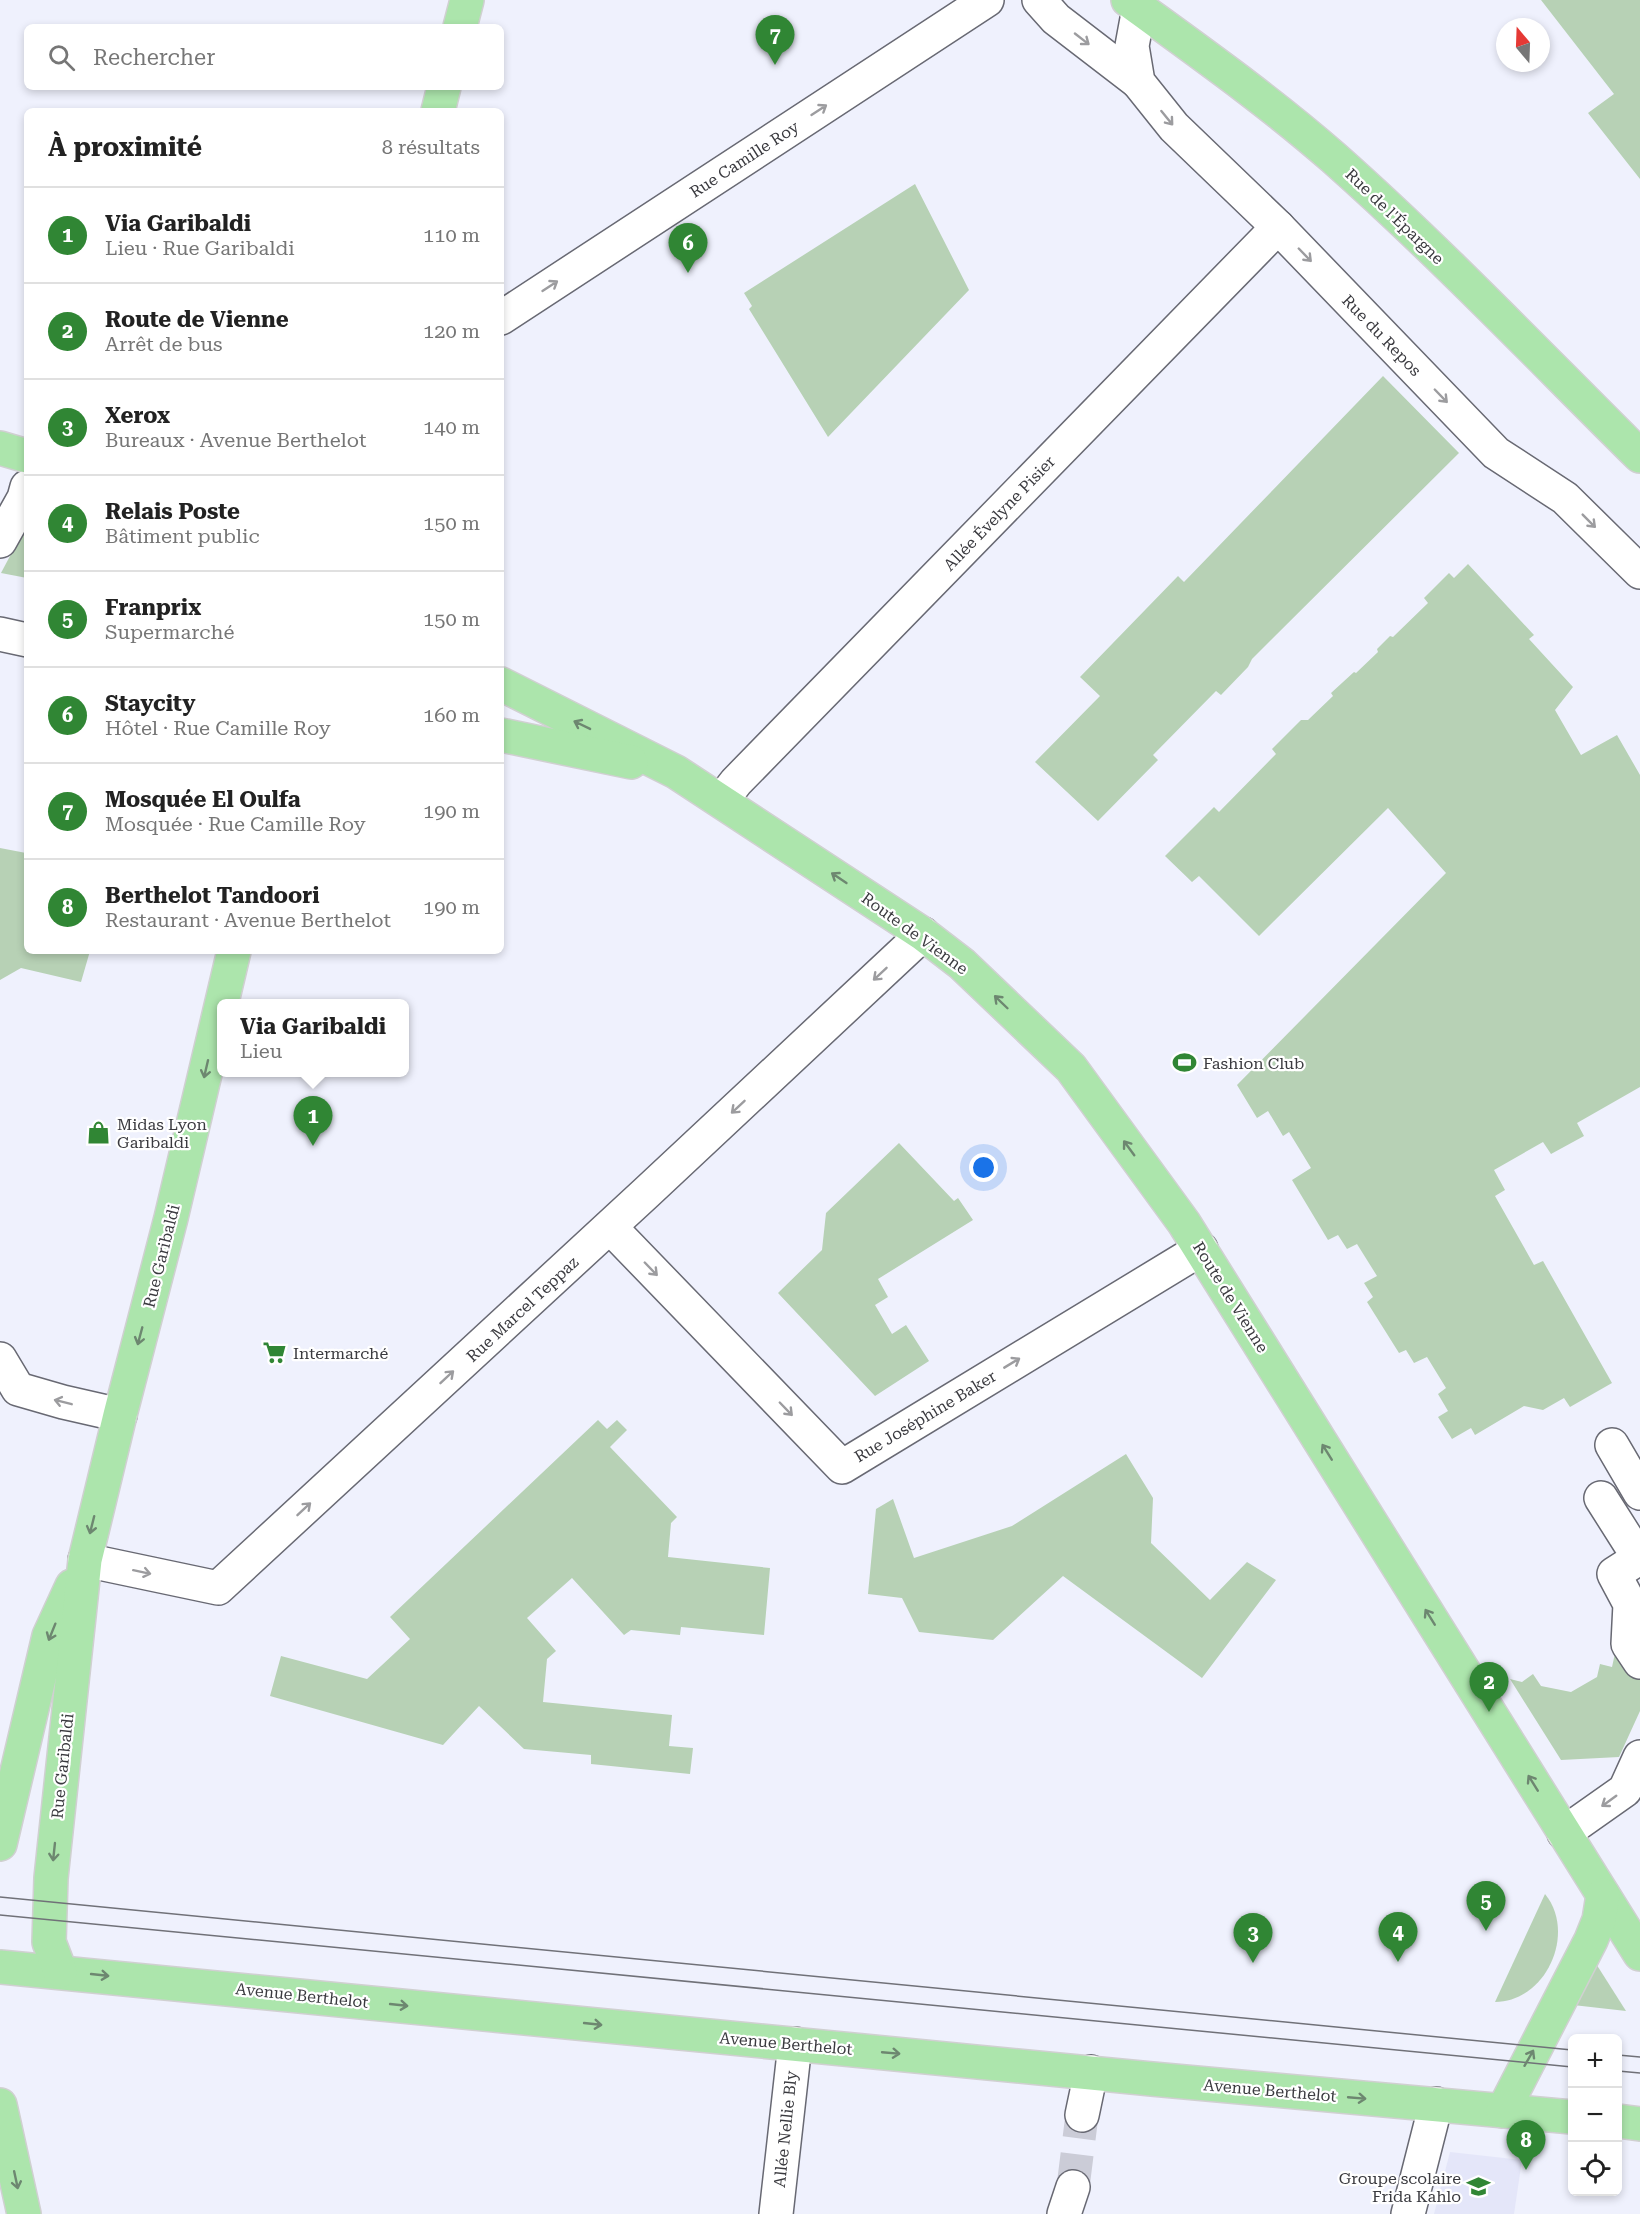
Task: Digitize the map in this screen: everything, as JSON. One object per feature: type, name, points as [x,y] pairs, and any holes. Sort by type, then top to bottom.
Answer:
[{"type":"main road","points":[[461,24],[466,0]]},
{"type":"main road","name":"Rue de l'Épargne","points":[[1134,4],[1244,86],[1334,158],[1640,456]]},
{"type":"main road","points":[[439,108],[443,90]]},
{"type":"main road","points":[[0,448],[24,455]]},
{"type":"main road","name":"Route de Vienne","points":[[504,686],[676,772],[722,800],[923,934],[962,964],[1071,1068],[1201,1249],[1640,1954]]},
{"type":"main road","name":"Route de Vienne","points":[[504,736],[676,772]]},
{"type":"main road","name":"Rue Garibaldi","points":[[223,999],[233,954]]},
{"type":"main road","name":"Rue Garibaldi","points":[[60,1971],[49,1942],[51,1878],[85,1560],[171,1218],[217,1023]]},
{"type":"main road","name":"Rue Garibaldi","points":[[0,1844],[49,1636],[85,1560]]},
{"type":"main road","points":[[1503,2111],[1591,1940],[1599,1920],[1603,1895]]},
{"type":"main road","name":"Avenue Berthelot","points":[[0,1967],[1568,2117]]},
{"type":"main road","points":[[0,2104],[24,2214]]},
{"type":"main road","points":[[1622,2122],[1640,2124]]},
{"type":"street","name":"Rue Camille Roy","points":[[504,316],[987,0]]},
{"type":"street","name":"Rue du Repos","points":[[1039,0],[1056,19],[1138,82],[1174,127],[1278,227],[1496,453],[1565,498],[1640,572]]},
{"type":"street","name":"Rue du Repos","points":[[1134,4],[1132,46],[1138,82]]},
{"type":"street","name":"Allée Évelyne Pisier","points":[[722,800],[736,782],[1278,227]]},
{"type":"street","points":[[0,541],[24,498]]},
{"type":"street","points":[[0,634],[24,639]]},
{"type":"street","name":"Rue Marcel Teppaz","points":[[85,1560],[218,1588],[610,1227],[923,934]]},
{"type":"street","name":"Rue Joséphine Baker","points":[[610,1227],[842,1467],[1201,1249]]},
{"type":"street","points":[[0,1359],[18,1389],[63,1402],[120,1414]]},
{"type":"street","points":[[1612,1445],[1640,1493]]},
{"type":"street","points":[[1601,1498],[1638,1558],[1614,1574],[1630,1604],[1628,1644],[1640,1662]]},
{"type":"street","points":[[1564,1833],[1625,1790],[1640,1757]]},
{"type":"street","name":"Allée Nellie Bly","points":[[776,2214],[795,2044]]},
{"type":"street","points":[[1082,2115],[1091,2072]]},
{"type":"street","points":[[1408,2214],[1436,2104]]},
{"type":"shaded area","name":"Groupe scolaire Frida Kahlo","points":[[1450,2152],[1522,2160],[1514,2214],[1434,2214]]},
{"type":"green space","points":[[1541,0],[1640,0],[1640,179],[1588,113],[1614,94]]},
{"type":"green space","points":[[915,184],[969,290],[828,437],[749,309],[752,306],[744,293]]},
{"type":"green space","points":[[1383,376],[1459,453],[1252,659],[1248,667],[1221,695],[1216,691],[1153,755],[1158,760],[1098,821],[1035,762],[1100,696],[1080,677],[1178,576],[1184,582]]},
{"type":"green space","points":[[24,530],[24,577],[1,573]]},
{"type":"green space","points":[[1468,564],[1534,635],[1529,639],[1573,687],[1555,710],[1581,755],[1617,735],[1640,775],[1640,1087],[1577,1123],[1584,1136],[1551,1154],[1543,1142],[1494,1170],[1505,1190],[1495,1196],[1534,1265],[1543,1261],[1612,1383],[1570,1407],[1564,1398],[1543,1410],[1524,1406],[1475,1435],[1471,1428],[1452,1439],[1438,1417],[1448,1411],[1438,1394],[1446,1388],[1427,1357],[1414,1363],[1406,1350],[1399,1353],[1367,1302],[1373,1297],[1364,1283],[1377,1276],[1357,1244],[1347,1249],[1338,1235],[1328,1240],[1292,1180],[1311,1168],[1289,1132],[1283,1136],[1268,1111],[1257,1118],[1237,1085],[1446,873],[1388,808],[1259,936],[1199,876],[1192,882],[1165,856],[1214,807],[1219,812],[1276,754],[1272,749],[1301,720],[1308,720],[1333,696],[1331,693],[1354,672],[1356,673],[1378,652],[1377,649],[1390,636],[1393,637],[1428,603],[1424,598],[1449,573],[1454,578]]},
{"type":"green space","points":[[0,848],[24,853],[24,954],[89,954],[81,982],[21,968],[0,980]]},
{"type":"green space","points":[[899,1143],[954,1201],[958,1198],[973,1220],[878,1279],[888,1297],[875,1305],[892,1334],[906,1325],[929,1361],[875,1396],[778,1293],[822,1250],[826,1213]]},
{"type":"green space","points":[[598,1420],[607,1429],[617,1420],[627,1430],[610,1447],[677,1517],[671,1523],[668,1557],[770,1568],[764,1635],[681,1627],[680,1635],[631,1630],[624,1635],[572,1578],[527,1618],[556,1651],[547,1659],[543,1702],[672,1715],[669,1746],[693,1748],[690,1774],[591,1764],[591,1755],[524,1749],[479,1706],[443,1745],[270,1696],[281,1656],[367,1679],[410,1639],[390,1617]]},
{"type":"green space","points":[[1126,1454],[1153,1498],[1151,1543],[1210,1600],[1247,1562],[1276,1580],[1202,1678],[1063,1576],[993,1640],[919,1632],[902,1598],[868,1594],[876,1509],[893,1499],[914,1558],[1012,1526]]},
{"type":"green space","points":[[1618,1640],[1640,1677],[1640,1711],[1619,1757],[1561,1760],[1510,1679],[1522,1682],[1533,1674],[1541,1686],[1571,1692],[1597,1677],[1600,1664],[1612,1667]]},
{"type":"green space","points":[[1545,1894],[1554,1910],[1558,1927],[1557,1945],[1551,1963],[1542,1978],[1529,1991],[1513,1999],[1495,2002]]},
{"type":"green space","points":[[1593,1959],[1626,2011],[1573,2005]]},
{"type":"tunnel","points":[[1073,2187],[1082,2115]]},
{"type":"tram line","points":[[0,1897],[1568,2050]]},
{"type":"tram line","points":[[0,1915],[1568,2067]]},
{"type":"tram line","points":[[1622,2055],[1640,2057]]},
{"type":"tram line","points":[[1622,2071],[1640,2073]]},
{"type":"place","name":"Mosquée El Oulfa","points":[[775,65]]},
{"type":"place","name":"Staycity","points":[[688,273]]},
{"type":"place","name":"Fashion Club","points":[[1185,1063]]},
{"type":"place","name":"Midas Lyon Garibaldi","points":[[99,1133]]},
{"type":"place","name":"Via Garibaldi","points":[[313,1146]]},
{"type":"place","name":"Intermarché","points":[[275,1353]]},
{"type":"place","name":"Route de Vienne","points":[[1489,1712]]},
{"type":"place","name":"Franprix","points":[[1486,1931]]},
{"type":"place","name":"Relais Poste","points":[[1398,1962]]},
{"type":"place","name":"Xerox","points":[[1253,1963]]},
{"type":"place","name":"Berthelot Tandoori","points":[[1526,2170]]},
{"type":"place","name":"Groupe scolaire Frida Kahlo","points":[[1479,2187]]}]
